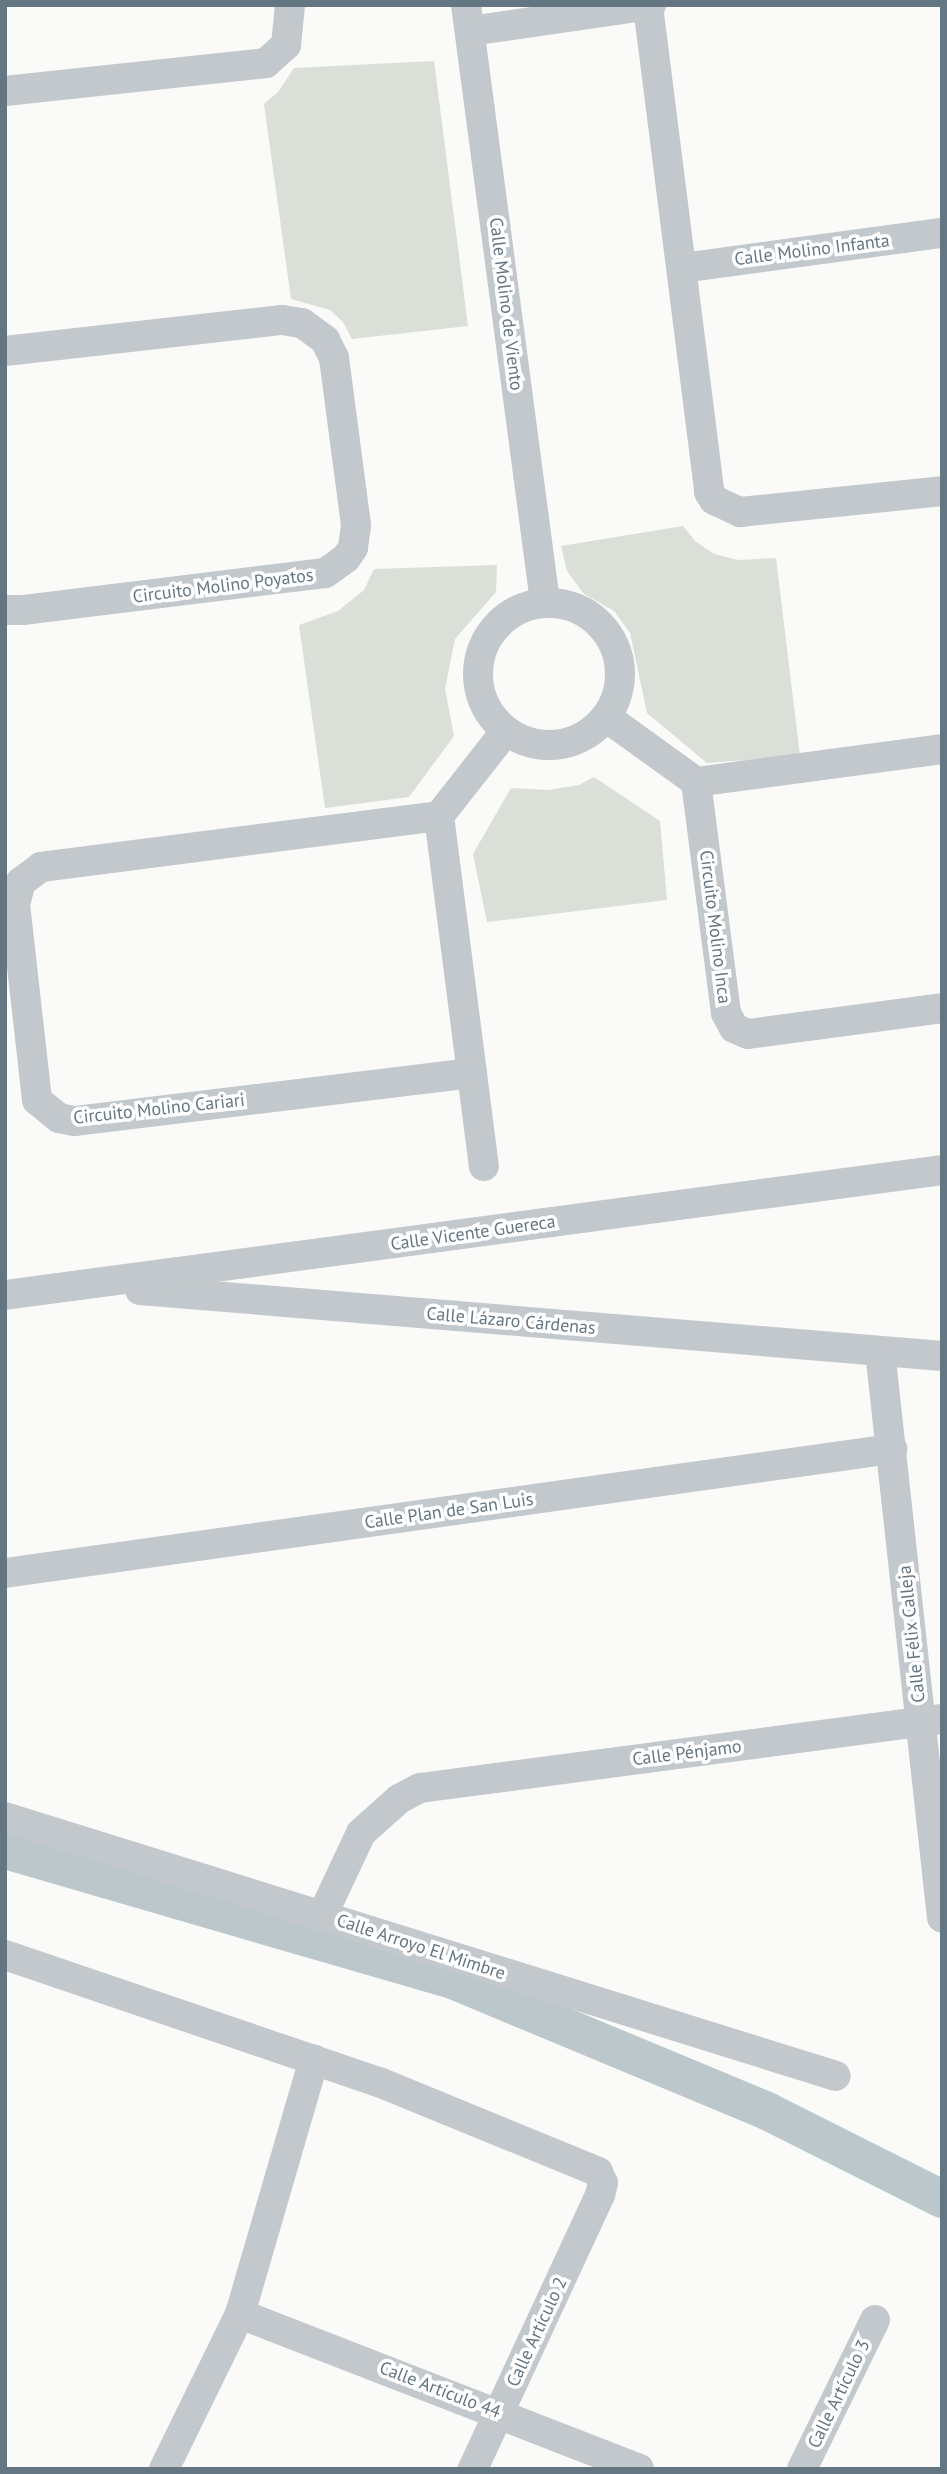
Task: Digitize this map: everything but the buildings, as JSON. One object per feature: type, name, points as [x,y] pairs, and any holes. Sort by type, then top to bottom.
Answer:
[{"type":"street","points":[[5,91],[266,63],[286,45],[290,5]]},
{"type":"street","points":[[468,18],[649,6],[709,492],[714,500],[740,512],[942,491]]},
{"type":"street","name":"Calle Molino de Viento","points":[[468,18],[545,602]]},
{"type":"street","name":"Calle Molino Infanta","points":[[682,268],[942,233]]},
{"type":"street","name":"Circuito Molino Poyatos","points":[[5,351],[282,320],[302,323],[325,340],[331,349],[356,526],[353,548],[346,558],[326,573],[6,610]]},
{"type":"street","points":[[545,602],[568,605],[589,614],[606,631],[617,651],[620,674],[616,696],[606,717],[589,732],[570,742],[548,745],[526,742],[506,731],[489,713],[478,690],[477,665],[484,641],[499,621],[520,608],[545,602]]},
{"type":"street","points":[[606,717],[696,782],[942,749]]},
{"type":"street","points":[[484,1166],[439,816],[506,731]]},
{"type":"street","name":"Circuito Molino Inca","points":[[696,782],[726,1013],[734,1028],[748,1034],[942,1008]]},
{"type":"street","name":"Circuito Molino Cariari","points":[[439,816],[34,869],[21,882],[15,905],[37,1100],[60,1118],[74,1121],[472,1073]]},
{"type":"street","name":"Calle Vicente Guereca","points":[[5,1296],[942,1170]]},
{"type":"street","name":"Calle Lázaro Cárdenas","points":[[81,1285],[942,1356]]},
{"type":"street","name":"Calle Félix Calleja","points":[[880,1351],[931,1721],[942,1918]]},
{"type":"street","name":"Calle Plan de San Luis","points":[[5,1573],[892,1449]]},
{"type":"street","name":"Calle Pénjamo","points":[[322,1916],[361,1833],[399,1799],[432,1786],[931,1721]]},
{"type":"street","name":"Calle Arroyo El Mimbre","points":[[5,1817],[836,2076]]},
{"type":"street","points":[[5,1955],[313,2060],[240,2314],[163,2469]]},
{"type":"street","name":"Calle Artículo 2","points":[[313,2060],[379,2082],[590,2167],[601,2177],[600,2195],[473,2469]]},
{"type":"street","name":"Calle Artículo 44","points":[[240,2314],[639,2469]]},
{"type":"street","name":"Calle Artículo 3","points":[[802,2469],[876,2320]]},
{"type":"shaded area","points":[[434,61],[468,326],[352,339],[343,322],[330,310],[291,299],[264,104],[278,92],[294,68]]},
{"type":"shaded area","points":[[683,526],[695,541],[714,554],[738,560],[776,558],[800,756],[707,763],[647,713],[630,633],[614,611],[584,594],[567,571],[561,546]]},
{"type":"shaded area","points":[[497,565],[496,592],[455,639],[445,689],[454,736],[409,797],[325,808],[299,625],[338,611],[364,590],[374,569]]},
{"type":"shaded area","points":[[594,777],[660,821],[667,900],[487,922],[473,854],[511,788],[548,790],[579,785]]},
{"type":"waterway","points":[[5,1850],[455,1981],[767,2111],[942,2199]]}]
